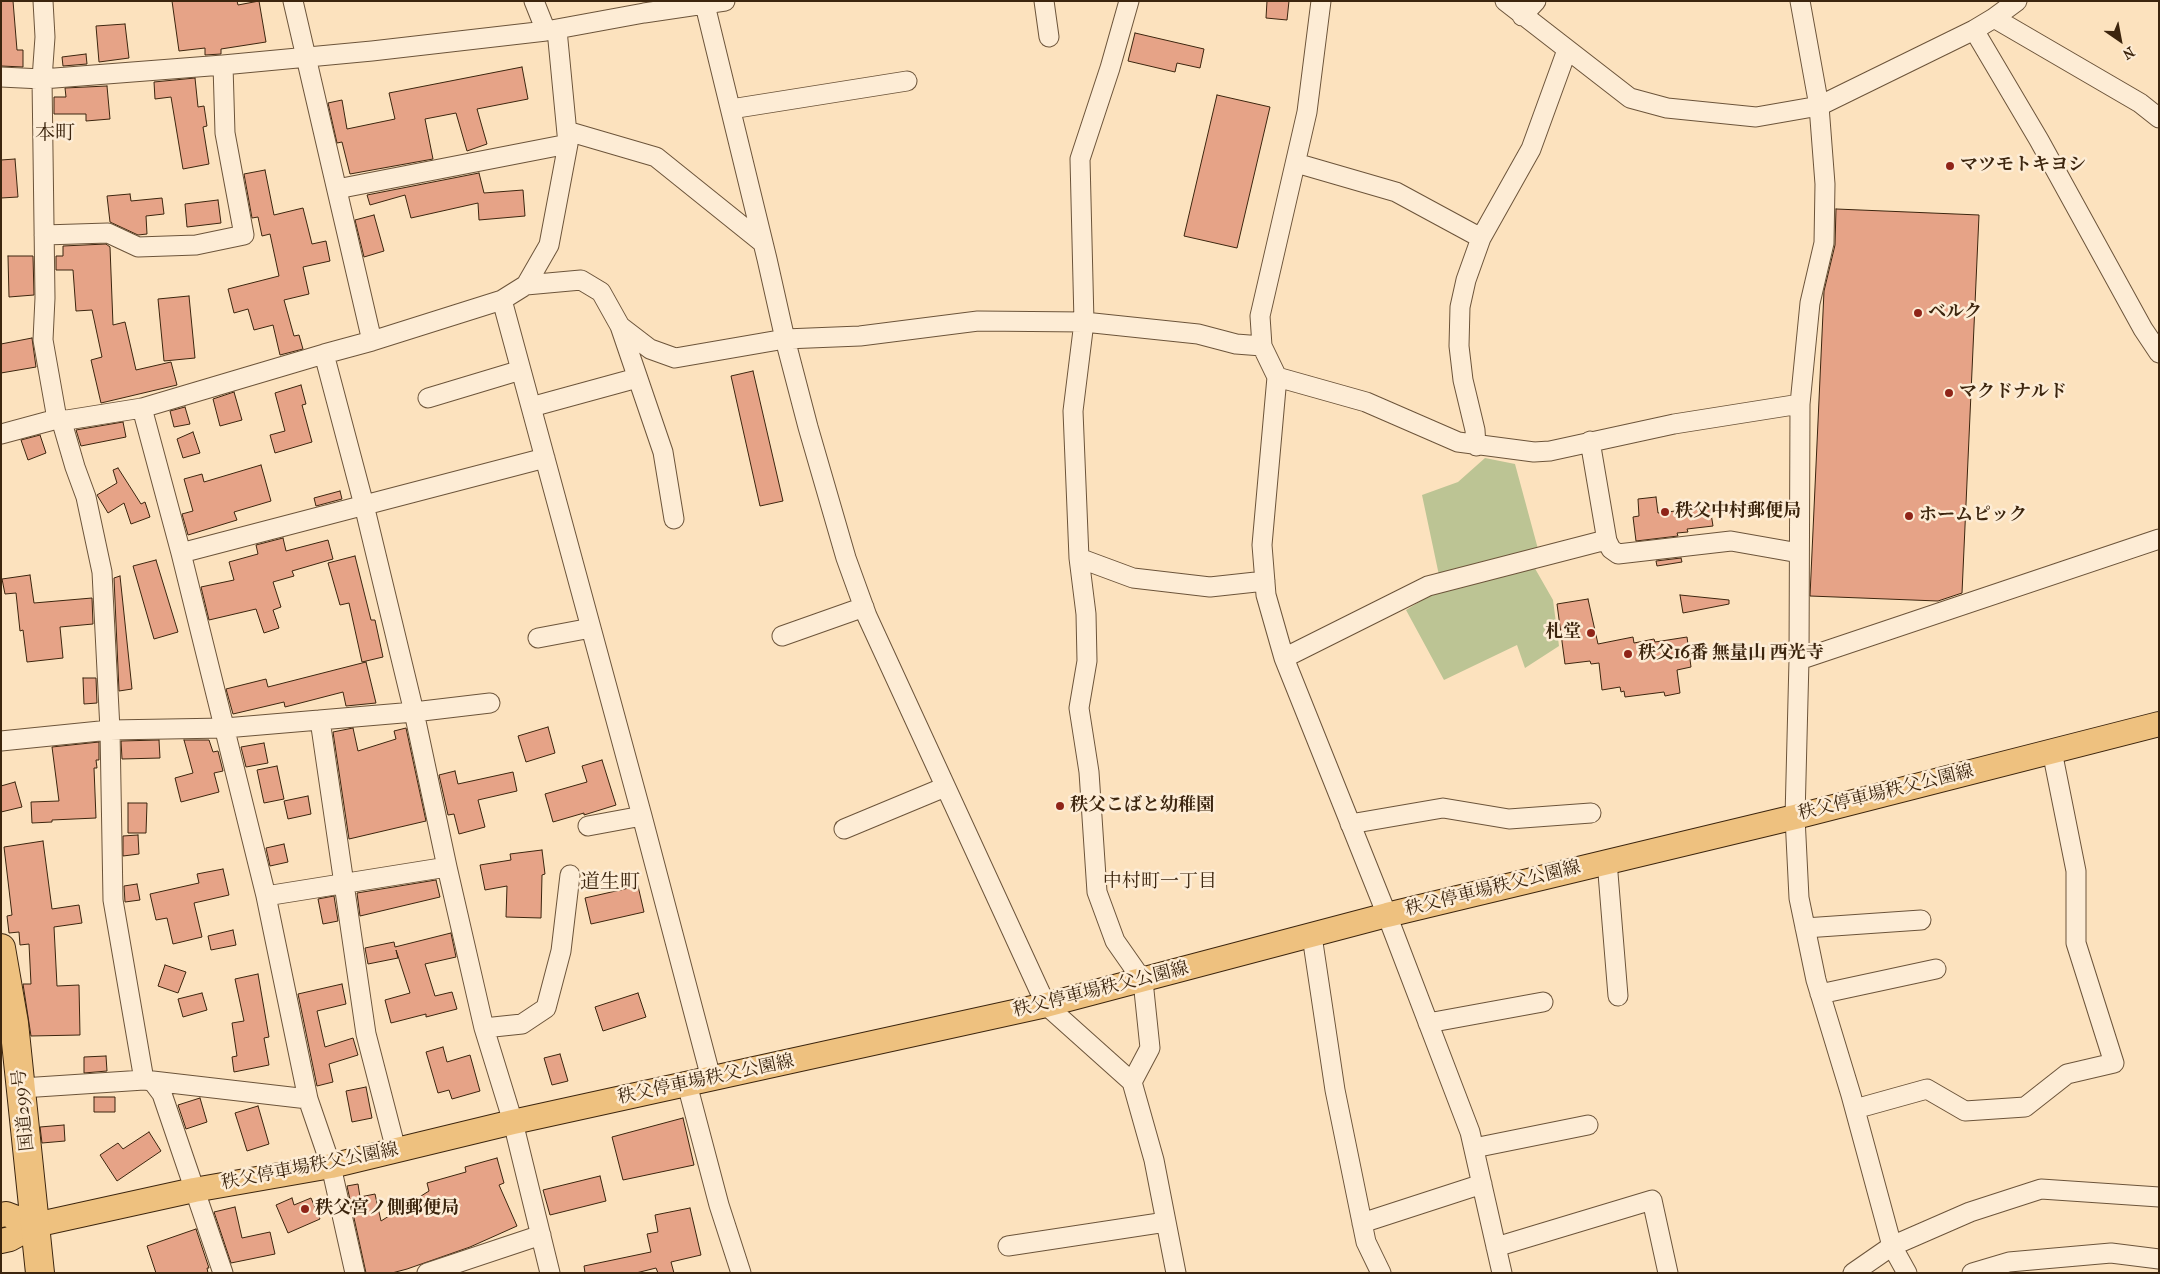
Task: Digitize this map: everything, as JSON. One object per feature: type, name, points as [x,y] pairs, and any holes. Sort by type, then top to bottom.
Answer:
[{"type":"highway","name":"国道299号","points":[[1,948],[8,1024],[22,1088],[40,1273]]},
{"type":"main road","name":"秩父停車場秩父公園線","points":[[1,1241],[10,1239],[35,1225],[194,1190],[331,1166],[513,1122],[1143,981],[1387,915],[1607,860],[1795,816],[2159,724]]},
{"type":"main road","points":[[1,1215],[6,1214],[35,1225]]},
{"type":"street","points":[[43,1],[45,37],[42,79],[43,340],[59,419],[86,497],[102,572],[110,730],[113,900],[149,1081],[162,1094],[223,1273]]},
{"type":"street","points":[[293,1],[372,341]]},
{"type":"street","points":[[526,285],[549,245],[567,138],[552,31],[534,1]]},
{"type":"street","points":[[1,77],[42,79],[223,65],[552,31],[643,7],[705,5],[725,1]]},
{"type":"street","points":[[1044,1],[1049,37]]},
{"type":"street","points":[[1129,1],[1080,159],[1084,322],[1073,411],[1078,558],[1086,614],[1087,661],[1079,708],[1089,772],[1097,892],[1116,941],[1143,981],[1150,1048],[1132,1082]]},
{"type":"street","points":[[1321,1],[1307,112],[1260,316],[1262,346],[1278,377],[1262,545],[1266,595],[1284,658],[1387,915],[1470,1132],[1502,1273]]},
{"type":"street","points":[[1505,1],[1630,98],[1668,108],[1756,117],[1819,106],[1974,30],[2017,1]]},
{"type":"street","points":[[1522,16],[1536,1]]},
{"type":"street","points":[[1800,1],[1819,106],[1825,184],[1824,243],[1810,304],[1800,404],[1799,660],[1795,816],[1799,898],[1820,994],[1855,1109],[1892,1246],[1907,1273]]},
{"type":"street","points":[[705,5],[764,243],[785,339],[831,506],[864,608],[1046,1004],[1132,1082],[1154,1160],[1176,1273]]},
{"type":"street","points":[[1994,18],[2140,103],[2159,118]]},
{"type":"street","points":[[1974,30],[2039,140],[2143,329],[2159,353]]},
{"type":"street","points":[[1476,446],[1475,430],[1463,380],[1459,346],[1460,307],[1466,280],[1481,238],[1531,149],[1567,50]]},
{"type":"street","points":[[44,235],[108,233],[138,248],[196,245],[244,235],[225,133],[223,65]]},
{"type":"street","points":[[731,109],[907,81]]},
{"type":"street","points":[[337,188],[567,138],[656,157],[764,243]]},
{"type":"street","points":[[1296,163],[1396,192],[1481,238]]},
{"type":"street","points":[[1,434],[59,419],[68,420],[142,408],[372,341],[502,300],[526,285],[581,280],[601,292],[620,326],[663,452],[674,519]]},
{"type":"street","points":[[502,300],[711,1078]]},
{"type":"street","points":[[620,326],[650,349],[675,358],[785,339],[860,336],[978,321],[1084,322],[1198,334],[1236,344],[1262,346]]},
{"type":"street","points":[[324,354],[364,506],[414,712],[446,867],[484,1028],[513,1122],[550,1273]]},
{"type":"street","points":[[428,398],[521,370]]},
{"type":"street","points":[[1278,377],[1366,402],[1458,442],[1476,446],[1534,452],[1550,451],[1674,424],[1800,404]]},
{"type":"street","points":[[531,407],[637,378]]},
{"type":"street","points":[[142,408],[225,728],[266,896],[308,1099],[331,1166],[355,1273]]},
{"type":"street","points":[[1590,441],[1607,541],[1611,549],[1618,554],[1731,541],[1799,553]]},
{"type":"street","points":[[181,553],[545,458]]},
{"type":"street","points":[[1799,660],[2159,539]]},
{"type":"street","points":[[1284,658],[1428,586],[1607,541]]},
{"type":"street","points":[[1078,558],[1133,578],[1210,587],[1265,581]]},
{"type":"street","points":[[782,636],[864,608]]},
{"type":"street","points":[[538,638],[591,628]]},
{"type":"street","points":[[1,741],[110,730],[225,728],[490,704]]},
{"type":"street","points":[[320,720],[366,1034],[396,1150]]},
{"type":"street","points":[[1855,1109],[1927,1089],[1965,1111],[2025,1107],[2067,1074],[2114,1063],[2076,943],[2076,872],[2052,751]]},
{"type":"street","points":[[844,829],[945,787]]},
{"type":"street","points":[[1350,824],[1443,808],[1509,819],[1591,813]]},
{"type":"street","points":[[588,826],[642,816]]},
{"type":"street","points":[[1607,860],[1618,996]]},
{"type":"street","points":[[266,896],[446,867]]},
{"type":"street","points":[[484,1028],[522,1024],[546,1008],[561,951],[570,875]]},
{"type":"street","points":[[1805,928],[1921,920]]},
{"type":"street","points":[[1312,936],[1335,1090],[1366,1242],[1381,1273]]},
{"type":"street","points":[[1820,994],[1936,969]]},
{"type":"street","points":[[1428,1022],[1543,1002]]},
{"type":"street","points":[[22,1088],[149,1081],[308,1099]]},
{"type":"street","points":[[688,1084],[719,1205],[741,1273]]},
{"type":"street","points":[[1474,1148],[1588,1125]]},
{"type":"street","points":[[1362,1222],[1482,1184]]},
{"type":"street","points":[[1852,1273],[1892,1246],[1970,1212],[2041,1189],[2159,1197]]},
{"type":"street","points":[[1496,1247],[1652,1200],[1668,1273]]},
{"type":"street","points":[[1008,1246],[1166,1222]]},
{"type":"street","points":[[427,1273],[541,1235]]},
{"type":"street","points":[[1972,1273],[2009,1262],[2111,1253],[2159,1259]]},
{"type":"green space","points":[[1485,458],[1515,464],[1538,549],[1440,580],[1422,495],[1458,482]]},
{"type":"green space","points":[[1533,565],[1553,600],[1559,646],[1525,668],[1517,645],[1444,680],[1406,610],[1437,591]]},
{"type":"building","points":[[1,1],[13,1],[17,50],[23,50],[23,67],[1,66]]},
{"type":"building","points":[[172,1],[237,1],[238,5],[259,1],[266,42],[221,49],[221,54],[205,55],[205,48],[179,51]]},
{"type":"building","points":[[1267,1],[1289,1],[1287,20],[1266,18]]},
{"type":"building","points":[[125,24],[129,58],[99,62],[96,26]]},
{"type":"building","points":[[1135,33],[1204,49],[1200,68],[1177,63],[1175,72],[1128,61]]},
{"type":"building","points":[[86,54],[87,64],[63,66],[62,57]]},
{"type":"building","points":[[522,67],[528,99],[477,109],[487,144],[467,151],[456,113],[425,119],[433,159],[350,174],[342,142],[337,143],[328,103],[342,100],[347,129],[395,119],[389,93]]},
{"type":"building","points":[[195,78],[198,107],[204,106],[207,126],[203,127],[209,164],[183,169],[171,97],[155,99],[154,82]]},
{"type":"building","points":[[107,86],[110,119],[86,121],[86,114],[54,114],[54,97],[66,97],[65,88]]},
{"type":"building","points":[[1217,95],[1270,107],[1237,248],[1184,236]]},
{"type":"building","points":[[15,159],[18,197],[1,198],[1,160]]},
{"type":"building","points":[[265,170],[274,215],[303,208],[312,244],[326,241],[330,261],[303,267],[309,294],[284,300],[294,336],[299,335],[303,349],[280,355],[273,325],[254,330],[248,309],[234,313],[228,289],[279,276],[270,234],[262,236],[258,217],[252,218],[244,174]]},
{"type":"building","points":[[479,173],[484,193],[523,190],[525,216],[479,220],[478,203],[411,218],[405,195],[370,205],[367,195]]},
{"type":"building","points":[[130,194],[131,201],[162,198],[164,214],[146,216],[147,234],[138,235],[110,222],[107,196]]},
{"type":"building","points":[[218,200],[221,223],[187,227],[185,204]]},
{"type":"building","points":[[1836,209],[1979,215],[1962,593],[1938,601],[1810,596],[1824,291],[1835,245]]},
{"type":"building","points":[[374,215],[384,251],[364,257],[355,220]]},
{"type":"building","points":[[106,244],[110,247],[113,325],[125,322],[136,370],[171,362],[177,385],[101,403],[91,360],[102,357],[92,310],[76,311],[73,270],[56,270],[56,256],[63,256],[63,246]]},
{"type":"building","points":[[8,256],[33,256],[34,295],[9,297]]},
{"type":"building","points":[[189,296],[195,358],[164,361],[158,299]]},
{"type":"building","points":[[32,338],[36,367],[1,373],[1,344]]},
{"type":"building","points":[[753,371],[783,501],[760,506],[731,376]]},
{"type":"building","points":[[301,385],[306,404],[302,405],[312,442],[275,453],[270,435],[285,431],[275,393]]},
{"type":"building","points":[[234,392],[242,420],[220,426],[213,399]]},
{"type":"building","points":[[185,407],[190,424],[174,427],[170,411]]},
{"type":"building","points":[[123,422],[126,437],[81,446],[76,430]]},
{"type":"building","points":[[193,432],[200,453],[183,458],[177,439]]},
{"type":"building","points":[[40,435],[46,453],[28,460],[21,440]]},
{"type":"building","points":[[261,465],[271,501],[234,512],[237,520],[188,535],[182,514],[193,511],[184,479],[202,474],[204,482]]},
{"type":"building","points":[[118,468],[141,504],[145,502],[150,517],[131,524],[124,503],[108,513],[97,495],[117,483],[113,470]]},
{"type":"building","points":[[340,491],[342,499],[316,506],[314,498]]},
{"type":"building","points":[[1656,497],[1658,513],[1710,507],[1713,526],[1687,529],[1688,532],[1677,533],[1678,536],[1636,541],[1633,517],[1639,516],[1638,499]]},
{"type":"building","points":[[283,538],[286,551],[328,540],[333,559],[292,571],[294,576],[273,582],[281,607],[273,610],[279,628],[264,633],[256,609],[209,620],[201,587],[234,580],[229,562],[258,554],[256,545]]},
{"type":"building","points":[[355,556],[371,620],[375,620],[383,657],[362,662],[349,603],[340,605],[328,563]]},
{"type":"building","points":[[1681,558],[1682,562],[1657,566],[1656,561]]},
{"type":"building","points":[[156,560],[178,632],[154,639],[133,566]]},
{"type":"building","points":[[30,575],[34,603],[92,598],[93,624],[60,627],[63,658],[27,662],[23,630],[20,631],[16,593],[5,594],[2,579]]},
{"type":"building","points":[[120,576],[132,689],[119,691],[114,578]]},
{"type":"building","points":[[1680,595],[1729,600],[1729,604],[1683,613]]},
{"type":"building","points":[[1588,599],[1598,644],[1633,637],[1634,643],[1654,639],[1655,642],[1687,637],[1691,667],[1677,670],[1680,693],[1665,696],[1664,692],[1625,697],[1624,691],[1621,692],[1620,687],[1602,690],[1599,663],[1591,664],[1590,661],[1565,664],[1557,604]]},
{"type":"building","points":[[366,662],[376,703],[346,706],[343,692],[285,707],[284,702],[233,714],[226,689],[266,679],[268,687]]},
{"type":"building","points":[[83,678],[96,678],[97,703],[84,704]]},
{"type":"building","points":[[548,727],[555,753],[526,762],[518,736]]},
{"type":"building","points":[[353,728],[358,751],[396,739],[394,731],[406,728],[426,821],[349,839],[333,732]]},
{"type":"building","points":[[159,740],[160,758],[122,759],[121,741]]},
{"type":"building","points":[[184,740],[209,740],[213,752],[218,751],[223,771],[214,773],[219,792],[181,802],[175,778],[193,773]]},
{"type":"building","points":[[99,742],[99,760],[96,760],[97,768],[94,768],[96,818],[32,823],[31,802],[59,801],[52,747]]},
{"type":"building","points":[[264,743],[268,763],[246,767],[241,747]]},
{"type":"building","points":[[602,760],[616,805],[553,822],[545,794],[587,782],[582,766]]},
{"type":"building","points":[[277,766],[284,799],[264,803],[257,770]]},
{"type":"building","points":[[455,771],[458,784],[513,772],[517,791],[478,800],[485,827],[459,834],[454,814],[448,815],[439,775]]},
{"type":"building","points":[[15,782],[22,807],[1,812],[1,786]]},
{"type":"building","points":[[308,796],[311,814],[288,819],[284,801]]},
{"type":"building","points":[[128,803],[147,803],[146,833],[128,833]]},
{"type":"building","points":[[138,835],[139,854],[123,856],[123,836]]},
{"type":"building","points":[[43,841],[52,909],[79,905],[82,923],[54,927],[57,986],[79,985],[80,1035],[31,1036],[23,984],[31,984],[29,944],[20,945],[19,932],[9,933],[7,916],[12,915],[4,847]]},
{"type":"building","points":[[284,844],[288,862],[270,866],[266,848]]},
{"type":"building","points":[[542,850],[545,874],[542,875],[541,918],[506,917],[507,886],[485,890],[480,865],[511,860],[510,854]]},
{"type":"building","points":[[223,869],[229,895],[194,903],[202,937],[173,944],[167,918],[156,920],[150,894],[199,883],[197,874]]},
{"type":"building","points":[[436,880],[440,897],[360,916],[357,893]]},
{"type":"building","points":[[137,884],[140,900],[125,902],[124,886]]},
{"type":"building","points":[[638,886],[644,912],[591,924],[585,898]]},
{"type":"building","points":[[334,896],[338,921],[323,924],[318,899]]},
{"type":"building","points":[[233,930],[236,945],[211,950],[208,936]]},
{"type":"building","points":[[451,933],[456,957],[425,964],[435,996],[452,992],[457,1009],[426,1017],[426,1014],[391,1023],[385,1000],[410,993],[396,950],[398,958],[368,964],[365,948],[394,942],[395,947]]},
{"type":"building","points":[[165,965],[186,972],[178,993],[158,986]]},
{"type":"building","points":[[258,974],[269,1037],[264,1038],[269,1065],[234,1072],[232,1057],[237,1056],[232,1023],[244,1021],[235,979]]},
{"type":"building","points":[[342,984],[346,1004],[317,1011],[325,1047],[353,1038],[358,1055],[329,1064],[333,1082],[317,1086],[298,994]]},
{"type":"building","points":[[202,993],[207,1010],[183,1017],[178,999]]},
{"type":"building","points":[[638,993],[646,1017],[603,1031],[595,1007]]},
{"type":"building","points":[[443,1047],[447,1062],[470,1055],[480,1091],[452,1099],[449,1090],[438,1093],[426,1052]]},
{"type":"building","points":[[560,1054],[568,1081],[552,1085],[544,1058]]},
{"type":"building","points":[[106,1056],[107,1071],[84,1073],[84,1057]]},
{"type":"building","points":[[366,1087],[372,1118],[352,1122],[346,1091]]},
{"type":"building","points":[[94,1097],[115,1097],[115,1112],[94,1112]]},
{"type":"building","points":[[200,1098],[207,1122],[186,1129],[178,1105]]},
{"type":"building","points":[[258,1106],[269,1144],[247,1151],[235,1113]]},
{"type":"building","points":[[683,1118],[694,1165],[623,1180],[612,1137]]},
{"type":"building","points":[[64,1125],[65,1141],[42,1143],[40,1127]]},
{"type":"building","points":[[149,1132],[161,1151],[117,1181],[100,1155],[118,1143],[123,1149]]},
{"type":"building","points":[[497,1158],[504,1183],[499,1185],[517,1226],[470,1247],[407,1269],[392,1273],[366,1273],[347,1186],[358,1184],[360,1197],[375,1194],[381,1221],[429,1191],[427,1183],[466,1172],[465,1167]]},
{"type":"building","points":[[600,1176],[606,1201],[550,1215],[543,1190]]},
{"type":"building","points":[[292,1198],[294,1205],[311,1198],[320,1219],[288,1233],[276,1205]]},
{"type":"building","points":[[235,1207],[242,1238],[270,1232],[275,1254],[231,1263],[214,1212]]},
{"type":"building","points":[[690,1208],[701,1255],[671,1262],[674,1273],[658,1273],[656,1268],[636,1273],[585,1273],[584,1266],[651,1252],[647,1234],[658,1232],[655,1215]]},
{"type":"building","points":[[196,1229],[209,1268],[207,1268],[208,1273],[156,1273],[147,1246]]},
{"type":"place","name":"マツモトキヨシ","points":[[1950,166]]},
{"type":"place","name":"ベルク","points":[[1918,313]]},
{"type":"place","name":"マクドナルド","points":[[1949,393]]},
{"type":"place","name":"秩父中村郵便局","points":[[1665,512]]},
{"type":"place","name":"ホームピック","points":[[1909,516]]},
{"type":"place","name":"札堂","points":[[1591,633]]},
{"type":"place","name":"秩父16番 無量山 西光寺","points":[[1628,654]]},
{"type":"place","name":"秩父こばと幼稚園","points":[[1060,806]]},
{"type":"place","name":"秩父宮ノ側郵便局","points":[[305,1209]]},
{"type":"district","name":"本町","points":[[55,134]]},
{"type":"district","name":"中村町一丁目","points":[[1160,882]]},
{"type":"district","name":"道生町","points":[[610,883]]}]
